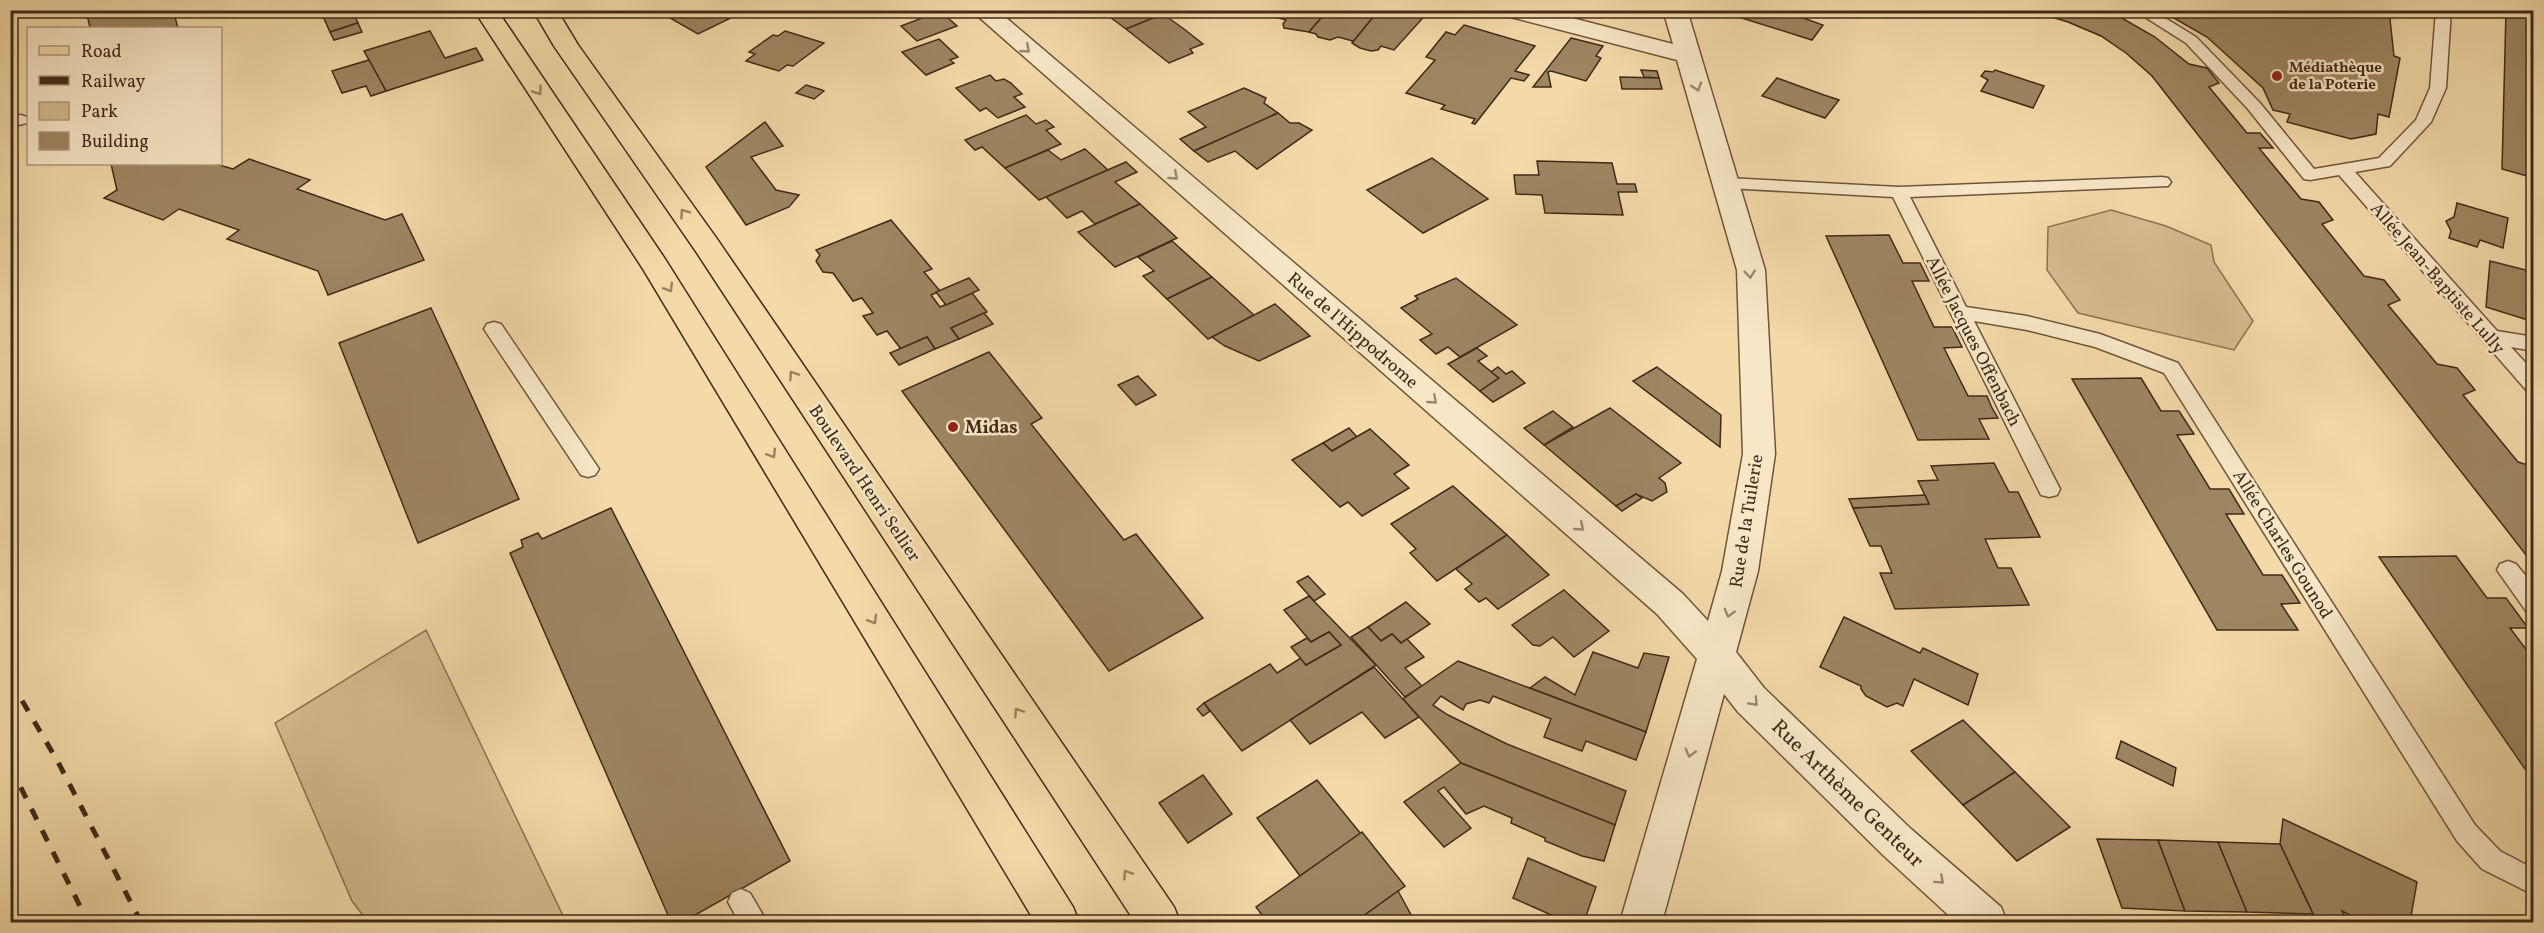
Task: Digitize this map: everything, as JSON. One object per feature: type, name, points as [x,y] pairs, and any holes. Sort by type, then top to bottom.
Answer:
[{"type":"main road","points":[[485,10],[706,347],[1058,922]]},
{"type":"main road","points":[[490,10],[506,42]]},
{"type":"main road","name":"Boulevard Henri Sellier","points":[[538,10],[567,46],[707,246],[1159,922]]},
{"type":"main road","name":"Boulevard Henri Sellier","points":[[546,10],[567,46]]},
{"type":"street","name":"Rue de l'Hippodrome","points":[[982,10],[1670,604],[1717,656]]},
{"type":"street","points":[[1511,10],[1687,55]]},
{"type":"street","name":"Rue de la Tuilerie","points":[[1641,922],[1740,571],[1759,454],[1751,270],[1675,10]]},
{"type":"street","name":"Rue Arthème Genteur","points":[[1717,656],[1751,700],[1897,842],[1986,922]]},
{"type":"lane","points":[[2141,10],[2191,40],[2254,106],[2310,176],[2384,162],[2423,122],[2438,88],[2444,10]]},
{"type":"lane","name":"Allée Jean-Baptiste Lully","points":[[2344,170],[2534,386]]},
{"type":"lane","points":[[1727,183],[1899,192],[2162,182]]},
{"type":"lane","name":"Allée Jacques Offenbach","points":[[1899,192],[2049,489]]},
{"type":"lane","name":"Allée Charles Gounod","points":[[1960,312],[2027,322],[2100,341],[2171,368],[2466,833],[2491,860],[2534,883]]},
{"type":"lane","points":[[494,329],[588,469]]},
{"type":"lane","points":[[2490,337],[2534,344]]},
{"type":"lane","points":[[2508,570],[2534,604]]},
{"type":"green space","points":[[2111,210],[2166,226],[2211,245],[2214,262],[2253,321],[2234,350],[2078,313],[2047,270],[2048,227]]},
{"type":"green space","points":[[426,630],[566,922],[368,922],[352,901],[275,723]]},
{"type":"building","points":[[86,10],[173,10],[178,27],[90,27]]},
{"type":"building","points":[[335,10],[364,10],[354,14],[358,23],[330,32],[322,14]]},
{"type":"building","points":[[656,10],[747,10],[698,34]]},
{"type":"building","points":[[1118,10],[1158,10],[1163,14],[1126,29],[1107,15]]},
{"type":"building","points":[[1277,10],[1328,10],[1309,32],[1284,28],[1283,24],[1286,20],[1272,16]]},
{"type":"building","points":[[1328,10],[1379,10],[1352,43],[1353,41],[1338,37],[1330,40],[1318,37],[1309,32]]},
{"type":"building","points":[[1379,10],[1406,12],[1430,10],[1394,50],[1381,46],[1378,50],[1371,51],[1352,43]]},
{"type":"building","points":[[1728,10],[1750,10],[1762,15],[1766,10],[1781,10],[1823,25],[1812,40],[1726,13]]},
{"type":"building","points":[[2029,10],[2108,10],[2155,37],[2189,64],[2207,68],[2219,83],[2209,87],[2247,133],[2260,133],[2273,148],[2259,148],[2301,199],[2319,202],[2333,220],[2322,224],[2364,276],[2384,280],[2400,300],[2388,305],[2437,364],[2457,368],[2475,390],[2463,395],[2518,462],[2534,467],[2534,565],[2152,76],[2126,53],[2101,36],[2068,22]]},
{"type":"building","points":[[2160,10],[2389,10],[2394,56],[2400,58],[2389,117],[2378,114],[2376,134],[2351,139],[2287,122],[2290,114],[2273,110],[2263,88],[2207,37]]},
{"type":"building","points":[[2506,10],[2534,10],[2534,178],[2502,169]]},
{"type":"building","points":[[940,11],[957,26],[917,41],[901,26]]},
{"type":"building","points":[[1163,14],[1203,44],[1190,49],[1193,53],[1169,63],[1126,29]]},
{"type":"building","points":[[358,23],[362,32],[334,40],[330,32]]},
{"type":"building","points":[[1464,25],[1535,46],[1515,71],[1529,75],[1524,81],[1511,78],[1475,124],[1472,123],[1475,119],[1441,109],[1445,105],[1406,93],[1435,60],[1426,57],[1446,32],[1455,35]]},
{"type":"building","points":[[430,31],[445,58],[476,48],[483,60],[386,91],[364,51]]},
{"type":"building","points":[[785,31],[824,43],[793,66],[787,65],[779,71],[746,61],[755,54],[749,52],[773,35],[778,36]]},
{"type":"building","points":[[1571,38],[1603,46],[1596,56],[1601,58],[1586,81],[1551,71],[1548,72],[1551,87],[1533,87]]},
{"type":"building","points":[[939,39],[958,57],[950,60],[954,63],[926,75],[902,52]]},
{"type":"building","points":[[369,60],[386,91],[371,96],[366,86],[342,93],[332,71]]},
{"type":"building","points":[[1641,70],[1657,71],[1659,78],[1644,77]]},
{"type":"building","points":[[1995,70],[2044,86],[2033,108],[1981,91],[1988,80],[1981,76],[1985,71]]},
{"type":"building","points":[[990,75],[996,81],[1004,79],[1011,83],[1022,94],[1014,97],[1025,107],[998,118],[986,108],[980,111],[956,88]]},
{"type":"building","points":[[1620,77],[1659,78],[1662,89],[1622,89]]},
{"type":"building","points":[[1777,78],[1839,100],[1825,118],[1762,96]]},
{"type":"building","points":[[806,85],[824,91],[814,99],[796,93]]},
{"type":"building","points":[[1244,88],[1266,98],[1264,103],[1278,113],[1194,151],[1180,139],[1206,127],[1188,112]]},
{"type":"building","points":[[1278,113],[1290,123],[1299,123],[1312,130],[1257,169],[1235,151],[1208,162],[1194,151]]},
{"type":"building","points":[[1026,115],[1036,124],[1046,120],[1054,127],[1046,130],[1061,144],[1005,168],[982,147],[975,150],[965,140]]},
{"type":"building","points":[[765,122],[783,146],[751,157],[776,190],[799,195],[789,207],[746,225],[706,167]]},
{"type":"building","points":[[1085,149],[1108,170],[1039,200],[1005,168],[1048,150],[1061,160]]},
{"type":"building","points":[[1432,158],[1488,199],[1423,233],[1367,190]]},
{"type":"building","points":[[249,159],[310,180],[297,189],[385,220],[402,214],[424,260],[328,295],[318,271],[227,239],[239,230],[179,209],[163,220],[104,198],[117,190],[111,165],[219,165],[233,169]]},
{"type":"building","points":[[1537,161],[1612,163],[1617,184],[1635,184],[1637,192],[1618,192],[1623,215],[1545,213],[1542,195],[1516,194],[1514,175],[1539,175]]},
{"type":"building","points":[[1126,162],[1137,172],[1115,182],[1140,204],[1095,224],[1082,211],[1067,218],[1046,197]]},
{"type":"building","points":[[2457,203],[2508,218],[2503,248],[2480,240],[2477,247],[2449,238],[2451,231],[2446,221],[2454,217]]},
{"type":"building","points":[[1140,204],[1177,238],[1115,267],[1078,232]]},
{"type":"building","points":[[891,220],[932,269],[924,272],[940,291],[931,295],[940,307],[972,293],[987,312],[951,328],[959,339],[935,349],[927,337],[901,349],[887,331],[877,335],[863,316],[873,313],[862,298],[853,301],[833,273],[823,272],[816,261],[820,255],[816,250]]},
{"type":"building","points":[[1889,235],[1903,263],[1920,263],[1929,281],[1912,281],[1934,327],[1952,327],[1962,347],[1944,348],[1968,396],[1987,396],[1998,418],[1979,419],[1989,439],[1918,440],[1826,236]]},
{"type":"building","points":[[1172,241],[1212,277],[1167,299],[1143,276],[1154,271],[1138,257]]},
{"type":"building","points":[[2490,261],[2534,272],[2534,322],[2486,307]]},
{"type":"building","points":[[1212,277],[1254,315],[1208,339],[1167,299]]},
{"type":"building","points":[[969,278],[979,290],[946,305],[936,292]]},
{"type":"building","points":[[1456,278],[1517,325],[1460,357],[1448,347],[1436,354],[1420,340],[1432,334],[1401,308],[1418,299],[1415,296]]},
{"type":"building","points":[[1275,304],[1310,336],[1259,361],[1225,346],[1212,337]]},
{"type":"building","points":[[431,308],[519,499],[418,543],[339,343]]},
{"type":"building","points":[[984,313],[993,324],[959,339],[951,328]]},
{"type":"building","points":[[927,337],[935,349],[899,365],[890,353]]},
{"type":"building","points":[[1477,348],[1487,356],[1478,361],[1499,378],[1480,391],[1448,364]]},
{"type":"building","points":[[989,352],[1042,418],[1031,424],[1124,540],[1136,534],[1203,618],[1109,671],[902,391]]},
{"type":"building","points":[[1498,367],[1506,374],[1512,371],[1525,383],[1493,402],[1480,391],[1499,378],[1491,372]]},
{"type":"building","points":[[1657,367],[1721,415],[1720,447],[1633,381]]},
{"type":"building","points":[[1138,376],[1156,395],[1136,405],[1118,385]]},
{"type":"building","points":[[2141,378],[2161,411],[2179,411],[2194,434],[2177,435],[2210,489],[2229,489],[2244,514],[2226,514],[2263,575],[2282,575],[2300,603],[2281,604],[2298,630],[2217,630],[2072,379]]},
{"type":"building","points":[[1610,408],[1681,463],[1659,478],[1665,483],[1667,492],[1652,501],[1636,494],[1616,506],[1544,445]]},
{"type":"building","points":[[1553,411],[1573,427],[1544,445],[1524,428]]},
{"type":"building","points":[[1349,428],[1357,437],[1332,451],[1323,443]]},
{"type":"building","points":[[1370,429],[1409,465],[1394,474],[1409,488],[1362,516],[1348,502],[1340,507],[1292,460],[1323,443],[1332,451]]},
{"type":"building","points":[[1994,463],[2009,492],[2018,492],[2040,537],[1985,539],[1998,568],[2011,568],[2029,605],[1895,609],[1880,573],[1892,573],[1881,546],[1870,546],[1853,508],[1929,504],[1918,481],[1938,480],[1931,466]]},
{"type":"building","points":[[1453,486],[1507,535],[1437,581],[1410,553],[1416,549],[1391,524]]},
{"type":"building","points":[[1636,494],[1642,498],[1622,511],[1616,506]]},
{"type":"building","points":[[1925,495],[1929,504],[1853,508],[1849,499]]},
{"type":"building","points":[[611,508],[790,861],[683,922],[671,922],[510,553],[523,547],[521,540],[538,533],[542,539]]},
{"type":"building","points":[[1507,535],[1549,575],[1498,609],[1486,598],[1479,602],[1465,589],[1472,584],[1456,569]]},
{"type":"building","points":[[2456,556],[2487,598],[2506,598],[2528,628],[2510,628],[2534,660],[2534,782],[2379,557]]},
{"type":"building","points":[[1308,576],[1325,594],[1314,601],[1297,582]]},
{"type":"building","points":[[1564,590],[1609,631],[1574,657],[1553,637],[1540,646],[1533,645],[1512,625]]},
{"type":"building","points":[[1309,596],[1376,665],[1242,751],[1204,703],[1270,664],[1277,673],[1301,658],[1306,665],[1341,645],[1329,632],[1311,642],[1284,610]]},
{"type":"building","points":[[1406,602],[1430,624],[1401,643],[1392,634],[1381,641],[1368,627]]},
{"type":"building","points":[[1844,617],[1920,653],[1923,648],[1978,674],[1968,705],[1914,679],[1903,706],[1897,703],[1887,707],[1866,696],[1861,686],[1820,667]]},
{"type":"building","points":[[1368,627],[1381,641],[1392,634],[1401,643],[1407,639],[1424,657],[1405,668],[1422,686],[1405,697],[1351,637]]},
{"type":"building","points":[[1329,632],[1341,645],[1306,665],[1291,647],[1307,638],[1311,642]]},
{"type":"building","points":[[1593,652],[1638,668],[1644,653],[1669,657],[1646,732],[1530,688],[1545,677],[1575,695]]},
{"type":"building","points":[[1458,661],[1646,732],[1636,760],[1586,741],[1582,751],[1544,737],[1551,719],[1493,696],[1489,703],[1480,700],[1466,704],[1463,710],[1441,696],[1433,705],[1448,715],[1507,744],[1626,791],[1615,825],[1461,763],[1403,699]]},
{"type":"building","points":[[1374,667],[1419,717],[1385,738],[1362,712],[1310,744],[1290,720]]},
{"type":"building","points":[[1204,703],[1210,711],[1203,716],[1197,709]]},
{"type":"building","points":[[1963,720],[2015,772],[1963,805],[1911,751]]},
{"type":"building","points":[[2121,741],[2176,768],[2173,786],[2116,758]]},
{"type":"building","points":[[1461,763],[1615,825],[1604,861],[1582,856],[1545,841],[1545,838],[1511,823],[1512,818],[1484,806],[1466,814],[1444,787],[1438,791],[1471,828],[1444,847],[1404,802]]},
{"type":"building","points":[[2015,772],[2070,827],[2017,861],[1963,805]]},
{"type":"building","points":[[1203,775],[1232,814],[1188,843],[1159,803]]},
{"type":"building","points":[[1317,780],[1361,834],[1300,876],[1257,818]]},
{"type":"building","points":[[2283,819],[2417,882],[2410,922],[2365,922],[2342,911],[2349,922],[2317,922],[2280,844]]},
{"type":"building","points":[[1362,832],[1405,886],[1355,922],[1267,922],[1256,907]]},
{"type":"building","points":[[2097,839],[2158,840],[2185,911],[2122,908]]},
{"type":"building","points":[[2158,840],[2218,842],[2247,912],[2185,911]]},
{"type":"building","points":[[2218,842],[2280,844],[2313,914],[2247,912]]},
{"type":"building","points":[[1528,858],[1596,887],[1584,922],[1567,922],[1513,898]]},
{"type":"building","points":[[1398,891],[1415,922],[1355,922]]},
{"type":"railway","points":[[10,680],[58,762],[141,922]]},
{"type":"railway","points":[[10,766],[88,922]]},
{"type":"place","name":"Médiathèque de la Poterie","points":[[2277,76]]},
{"type":"place","name":"Midas","points":[[953,427]]}]
